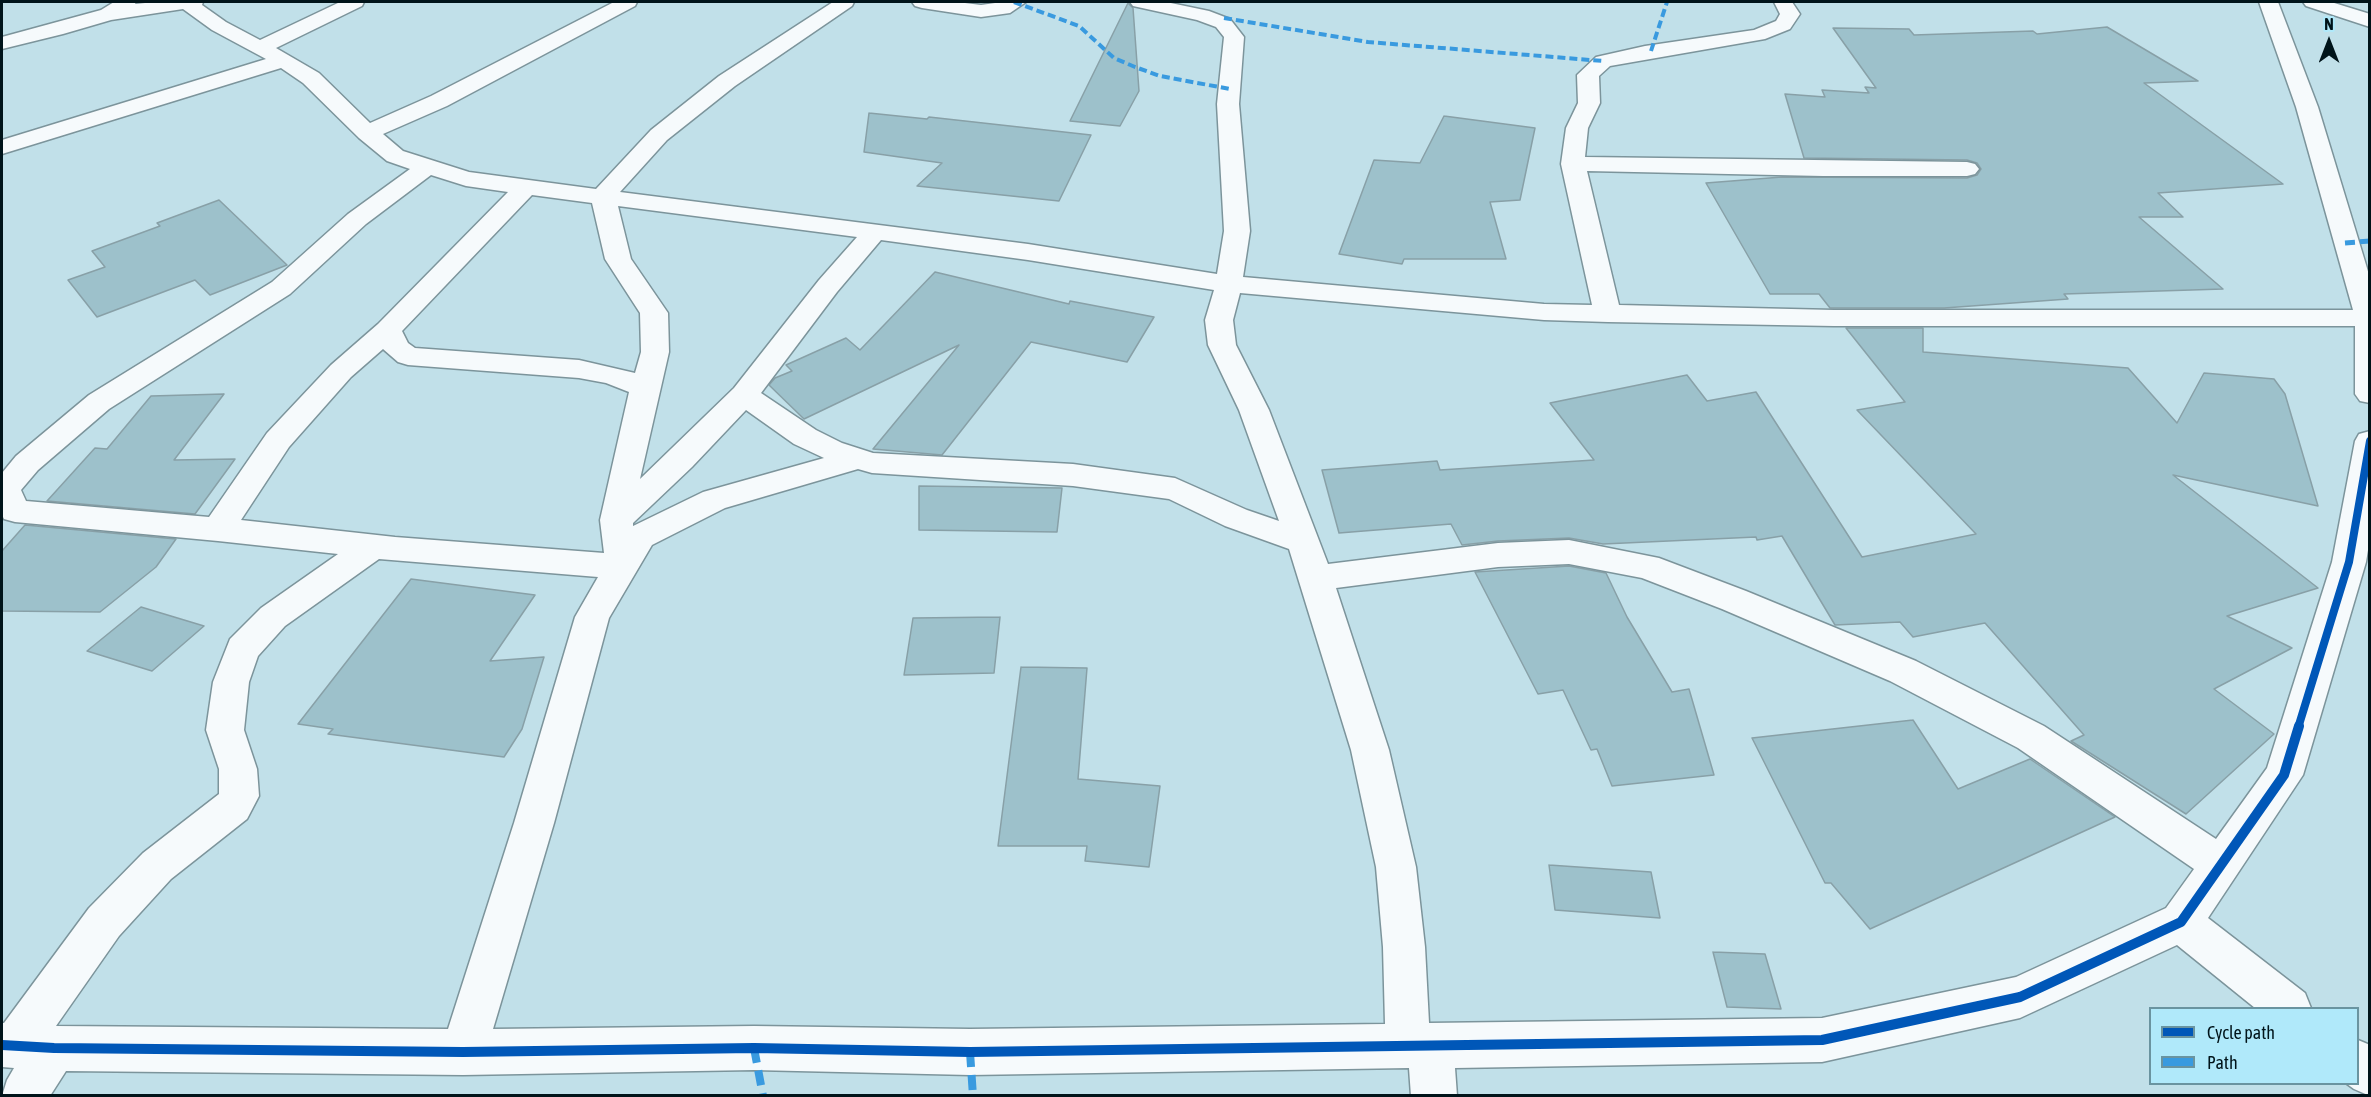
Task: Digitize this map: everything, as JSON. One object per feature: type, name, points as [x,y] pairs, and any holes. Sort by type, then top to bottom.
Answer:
[{"type":"street","points":[[108,14],[127,2]]},
{"type":"street","points":[[2,43],[108,14],[189,2],[219,26],[284,60],[311,78],[367,133],[395,156],[466,179],[1029,252],[1229,284],[1544,312],[1608,314],[1834,318],[2369,318]]},
{"type":"street","points":[[259,48],[355,2]]},
{"type":"street","points":[[367,133],[440,101],[628,2]]},
{"type":"street","points":[[603,196],[658,135],[727,81],[845,2]]},
{"type":"street","points":[[922,2],[981,10],[1003,9],[1016,2]]},
{"type":"street","points":[[1140,2],[1202,15],[1225,12],[1234,37],[1228,104],[1237,231],[1229,284],[1219,320],[1222,345],[1254,410],[1316,578],[1370,750],[1396,867],[1404,947],[1420,1046],[1434,1095]]},
{"type":"street","points":[[1608,314],[1573,164],[1577,128],[1589,103],[1588,75],[1603,61],[1758,35],[1783,25],[1790,14],[1783,2]]},
{"type":"street","points":[[2269,2],[2307,107],[2345,243],[2369,318],[2370,394]]},
{"type":"street","points":[[2313,2],[2364,15]]},
{"type":"street","points":[[2,147],[284,60]]},
{"type":"street","points":[[1573,164],[1823,169],[1967,169]]},
{"type":"street","points":[[429,166],[357,219],[281,288],[99,402],[27,462],[5,489],[15,511],[374,546],[622,567]]},
{"type":"street","points":[[218,529],[278,440],[341,371],[388,330],[526,187]]},
{"type":"street","points":[[603,196],[618,260],[654,313],[655,352],[645,387],[616,520],[622,567]]},
{"type":"street","points":[[616,520],[681,460],[744,395],[828,286],[875,232]]},
{"type":"street","points":[[388,330],[396,348],[408,356]]},
{"type":"street","points":[[341,371],[408,356],[579,369],[612,375],[645,387]]},
{"type":"street","points":[[744,395],[805,437],[831,450],[858,459],[915,466],[971,467],[1073,475],[1175,489],[1236,518],[1302,541]]},
{"type":"street","points":[[23,1046],[463,1052],[754,1048],[970,1052],[1822,1040],[2020,997],[2181,922],[2284,775],[2359,567],[2370,441]]},
{"type":"street","points":[[463,1052],[534,823],[592,617],[640,537],[714,500],[858,459]]},
{"type":"street","points":[[23,1095],[23,1046],[104,922],[157,866],[233,807],[239,796],[238,769],[225,730],[231,682],[243,649],[273,617],[374,546]]},
{"type":"street","points":[[1316,578],[1498,555],[1569,552],[1647,567],[1734,600],[1903,672],[2031,737],[2222,865]]},
{"type":"street","points":[[2181,922],[2288,1007]]},
{"type":"building","points":[[1128,3],[1133,8],[1139,91],[1120,126],[1070,121]]},
{"type":"building","points":[[2107,27],[2198,81],[2144,83],[2283,184],[2158,193],[2183,217],[2139,217],[2223,289],[2064,294],[2068,299],[1944,308],[1830,308],[1819,294],[1770,294],[1706,183],[1782,177],[1967,178],[1977,175],[1981,169],[1977,163],[1967,160],[1804,158],[1785,94],[1825,97],[1822,90],[1869,93],[1865,87],[1876,88],[1833,28],[1909,29],[1914,35],[2033,31],[2037,34]]},
{"type":"building","points":[[869,113],[927,119],[929,117],[1091,135],[1059,201],[917,186],[942,163],[864,152]]},
{"type":"building","points":[[1444,116],[1535,128],[1520,200],[1490,202],[1506,259],[1404,259],[1402,264],[1339,254],[1374,160],[1420,163]]},
{"type":"building","points":[[219,200],[287,265],[210,295],[195,280],[97,317],[68,280],[105,267],[92,251],[160,226],[157,223]]},
{"type":"building","points":[[935,272],[1069,304],[1070,301],[1154,317],[1127,362],[1031,342],[942,455],[873,449],[959,345],[804,419],[769,385],[775,378],[792,371],[786,365],[846,338],[860,350]]},
{"type":"building","points":[[1846,328],[1923,328],[1923,352],[2128,368],[2177,423],[2204,373],[2274,379],[2285,394],[2318,506],[2173,475],[2318,588],[2227,616],[2292,648],[2214,689],[2274,734],[2186,814],[2071,741],[2084,735],[1985,623],[1913,637],[1900,622],[1835,625],[1782,536],[1757,540],[1756,537],[1603,544],[1569,538],[1462,545],[1451,524],[1339,533],[1322,470],[1437,461],[1440,470],[1594,460],[1550,403],[1687,375],[1707,401],[1756,392],[1862,557],[1976,534],[1857,410],[1905,402]]},
{"type":"building","points":[[224,394],[174,460],[235,459],[195,514],[47,501],[95,448],[107,449],[151,396]]},
{"type":"building","points":[[919,486],[1062,488],[1057,532],[919,530]]},
{"type":"building","points":[[25,525],[176,539],[156,567],[100,612],[2,611],[2,551]]},
{"type":"building","points":[[1569,566],[1606,573],[1627,617],[1672,692],[1689,689],[1714,775],[1612,786],[1597,749],[1591,750],[1563,690],[1538,694],[1475,572]]},
{"type":"building","points":[[411,579],[535,595],[490,661],[544,657],[522,729],[504,757],[328,734],[333,729],[298,724]]},
{"type":"building","points":[[141,607],[204,626],[152,671],[87,651]]},
{"type":"building","points":[[1000,617],[994,673],[904,675],[913,618]]},
{"type":"building","points":[[1021,667],[1087,668],[1078,779],[1160,786],[1149,867],[1085,861],[1087,846],[998,846]]},
{"type":"building","points":[[1913,720],[1958,789],[2030,759],[2115,817],[1870,929],[1831,883],[1825,883],[1752,738]]},
{"type":"building","points":[[1549,865],[1651,872],[1660,918],[1555,910]]},
{"type":"building","points":[[1713,952],[1765,954],[1781,1009],[1727,1007]]},
{"type":"marked path","points":[[1014,2],[1079,26],[1114,58],[1135,67],[1160,76],[1230,89]]},
{"type":"marked path","points":[[1651,51],[1667,2]]},
{"type":"marked path","points":[[1224,18],[1368,42],[1603,61]]},
{"type":"marked path","points":[[2345,243],[2370,241]]},
{"type":"marked path","points":[[754,1048],[763,1096]]},
{"type":"marked path","points":[[970,1052],[973,1096]]},
{"type":"cycle path","points":[[2,1045],[54,1048],[463,1052],[754,1048],[970,1052],[1822,1040],[2020,997],[2181,922],[2284,775],[2349,562],[2370,441]]}]
